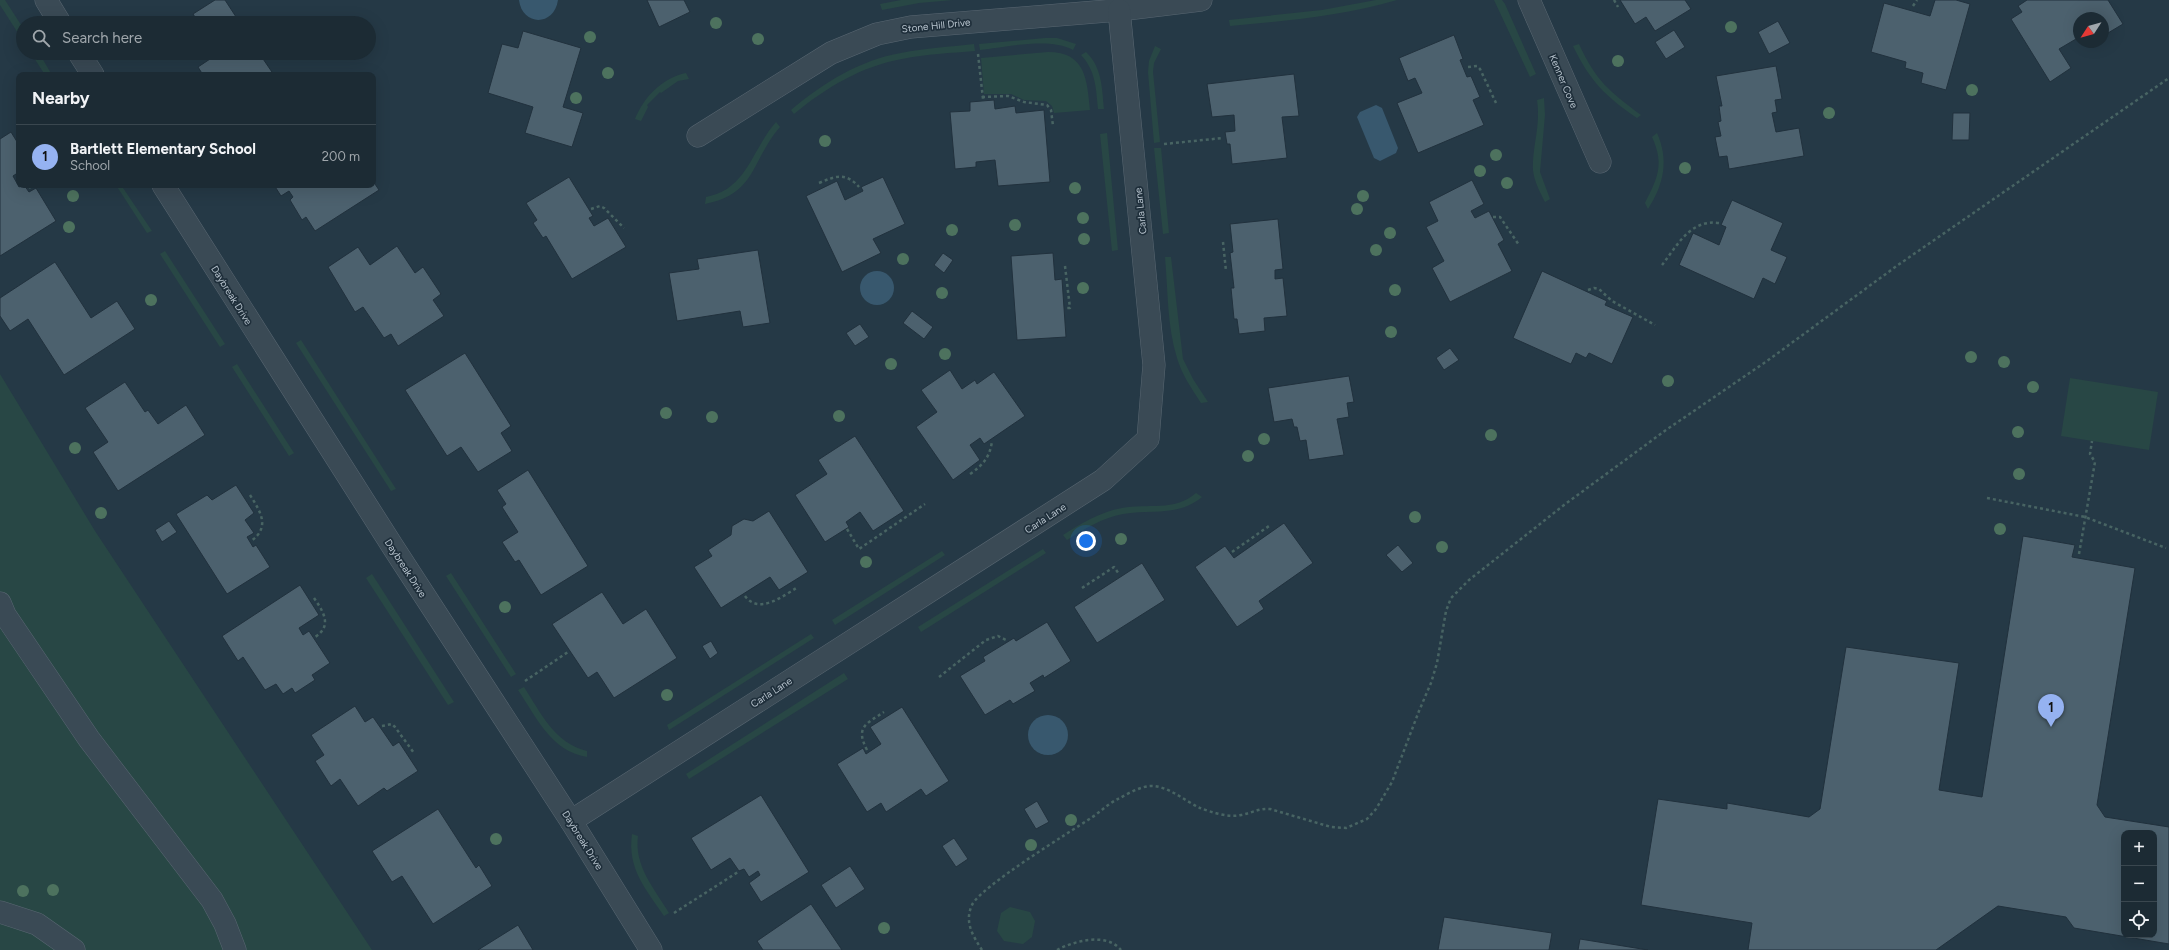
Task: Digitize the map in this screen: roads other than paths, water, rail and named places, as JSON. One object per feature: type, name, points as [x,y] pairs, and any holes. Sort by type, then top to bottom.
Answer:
[{"type":"street","points":[[46,0],[56,16]]},
{"type":"street","name":"Stone Hill Drive","points":[[698,136],[826,56],[877,34],[911,27],[1119,10],[1201,0]]},
{"type":"street","name":"Kenner Cove","points":[[1528,0],[1600,162]]},
{"type":"street","name":"Carla Lane","points":[[571,821],[1103,480],[1148,439],[1154,365],[1119,10]]},
{"type":"street","points":[[83,60],[91,72]]},
{"type":"street","name":"Daybreak Drive","points":[[165,188],[393,547],[571,821],[651,950]]},
{"type":"street","points":[[0,603],[4,615],[89,739],[212,900],[225,924],[235,950]]},
{"type":"street","points":[[0,912],[36,924],[74,950]]},
{"type":"water","points":[[519,0],[558,0],[551,15],[545,19],[538,20],[532,19],[526,15],[521,9]]},
{"type":"water","points":[[1376,105],[1382,108],[1398,148],[1396,153],[1380,161],[1374,158],[1357,117],[1360,112]]},
{"type":"water","points":[[874,271],[880,271],[884,272],[891,278],[894,288],[893,295],[887,302],[880,305],[874,305],[870,304],[863,298],[860,291],[860,285],[861,281],[867,274]]},
{"type":"water","points":[[1048,715],[1056,717],[1062,721],[1066,727],[1068,735],[1066,743],[1062,749],[1056,753],[1048,755],[1040,753],[1034,749],[1030,743],[1028,735],[1030,727],[1034,721],[1040,717]]},
{"type":"place","name":"Bartlett Elementary School","points":[[2051,727]]}]
